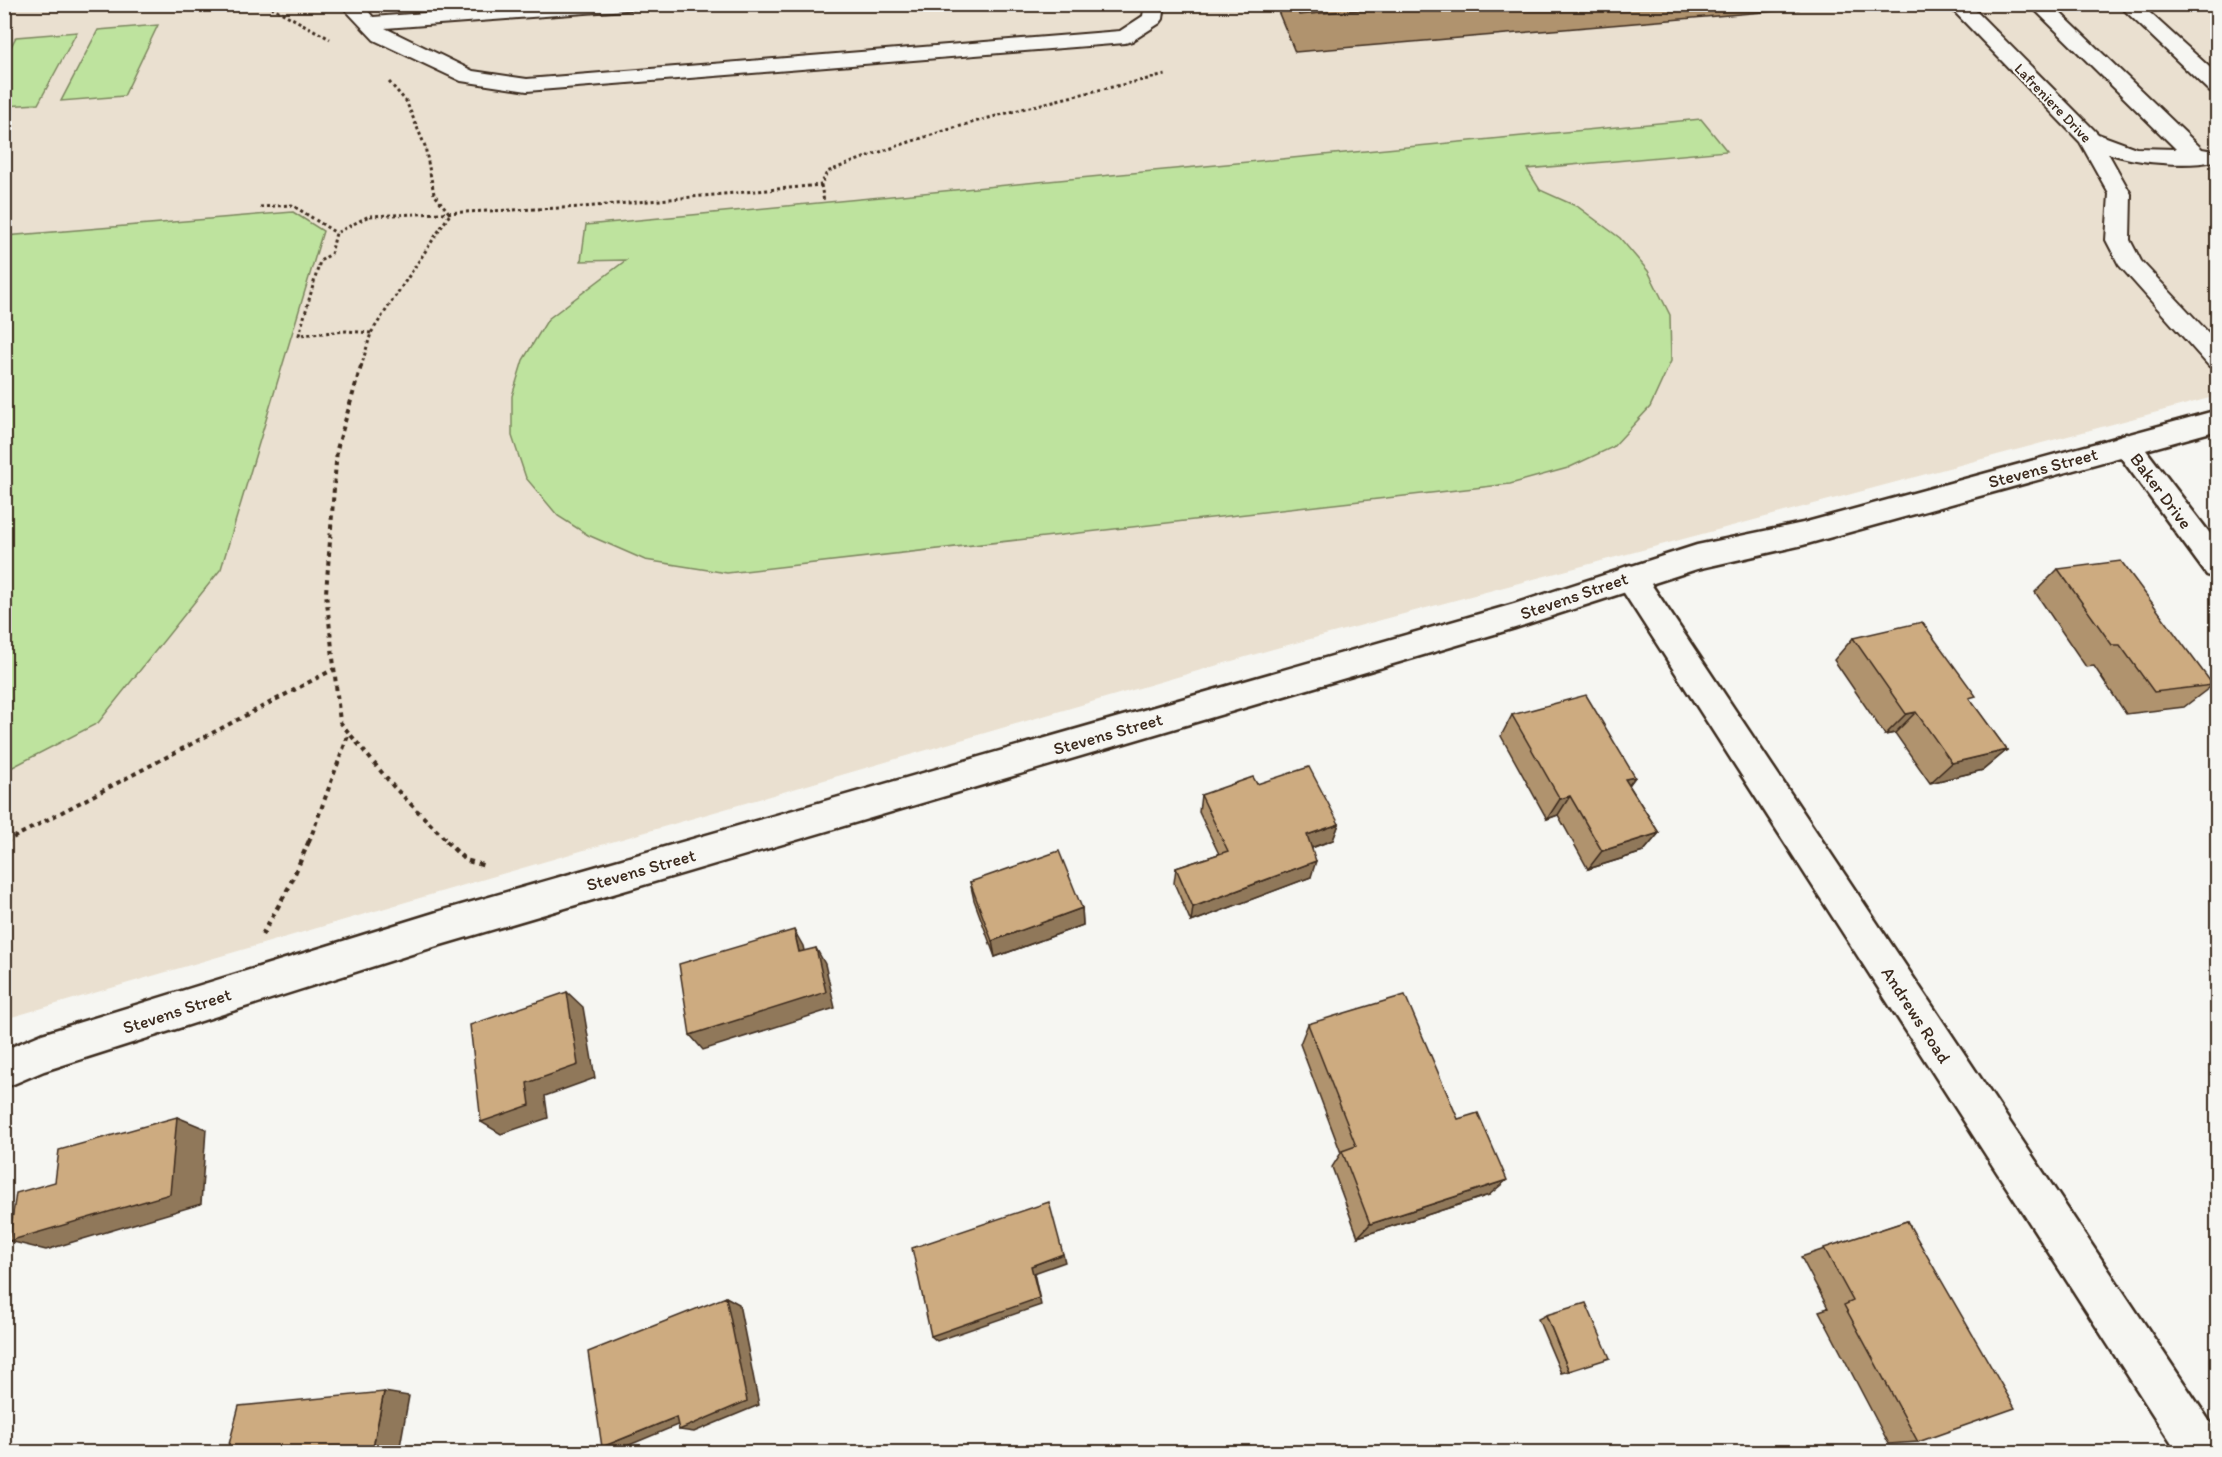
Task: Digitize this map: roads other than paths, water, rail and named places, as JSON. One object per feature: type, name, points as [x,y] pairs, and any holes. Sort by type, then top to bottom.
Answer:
[{"type":"street","name":"Stevens Street","points":[[4,1069],[42,1053],[437,929],[1515,616],[1697,557],[1803,534],[2217,420]]},
{"type":"street","name":"Baker Drive","points":[[2127,444],[2217,567]]},
{"type":"street","name":"Andrews Road","points":[[1630,577],[2203,1452]]},
{"type":"lane","points":[[350,4],[381,36],[468,76],[526,85],[1125,37],[1154,19],[1155,4]]},
{"type":"lane","points":[[369,23],[626,4]]},
{"type":"lane","name":"Lafreniere Drive","points":[[1956,4],[2090,139],[2110,181],[2133,184]]},
{"type":"lane","points":[[2039,4],[2198,156]]},
{"type":"lane","points":[[2128,4],[2217,87]]},
{"type":"lane","points":[[2090,139],[2133,155],[2198,156]]},
{"type":"lane","points":[[2198,156],[2133,184],[2118,240],[2131,265],[2217,360]]}]
